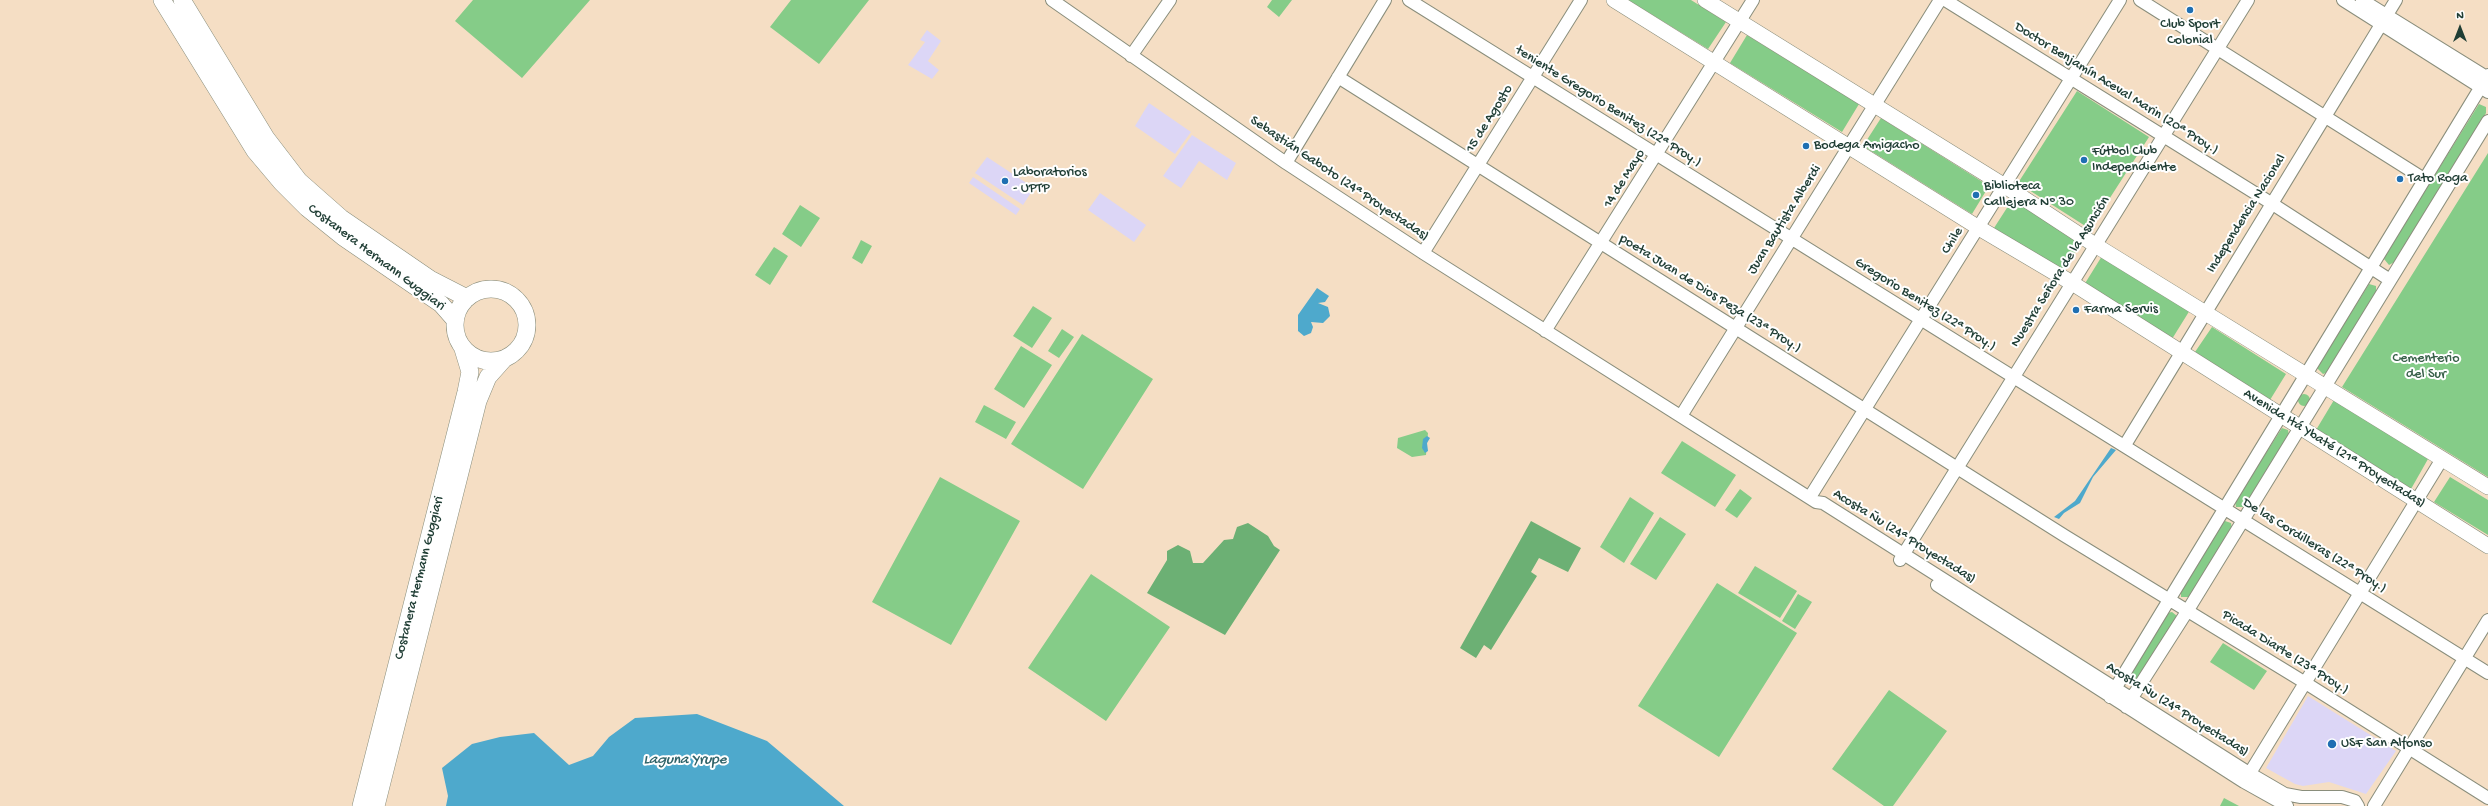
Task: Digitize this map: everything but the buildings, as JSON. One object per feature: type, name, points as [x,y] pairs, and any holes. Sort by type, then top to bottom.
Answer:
[{"type":"highway","name":"Costanera Hermann Guggiari","points":[[162,0],[255,151],[282,183],[307,208],[343,237],[441,304],[455,320]]},
{"type":"highway","name":"Costanera Hermann Guggiari","points":[[182,0],[266,138],[299,181],[341,218],[430,279],[467,298]]},
{"type":"highway","points":[[488,289],[500,290],[510,294],[519,302],[525,312],[528,323],[524,340],[514,354],[493,362],[472,356],[463,349],[455,330],[455,320],[459,308],[467,298],[477,292],[488,289]]},
{"type":"highway","name":"Costanera Hermann Guggiari","points":[[361,806],[466,392],[470,372],[463,349]]},
{"type":"highway","name":"Costanera Hermann Guggiari","points":[[376,806],[478,401],[488,377],[504,359]]},
{"type":"main road","name":"Avenida Itá Ybaté (21ª Proyectadas)","points":[[1614,0],[1979,228],[2072,283],[2488,546]]},
{"type":"main road","points":[[1705,0],[2005,186],[2095,245],[2205,311],[2488,487]]},
{"type":"street","name":"Sebastián Gaboto (24ª Proyectadas)","points":[[1052,0],[1286,163],[1545,331],[1682,416]]},
{"type":"street","points":[[1131,56],[1170,0]]},
{"type":"street","points":[[1286,163],[1385,0]]},
{"type":"street","name":"teniente Gregorio Benitez (22ª Proy.)","points":[[1409,0],[1791,239]]},
{"type":"street","name":"15 de Agosto","points":[[1423,253],[1582,0]]},
{"type":"street","name":"14 de Mayo","points":[[1545,331],[1602,243],[1753,0]]},
{"type":"street","name":"Juan Bautista Alberdi","points":[[1682,416],[1940,0]]},
{"type":"street","name":"Doctor Benjamín Aceval Marin (20ª Proy.)","points":[[1945,0],[2271,203],[2390,280]]},
{"type":"street","name":"Chile","points":[[1813,500],[1865,410],[2120,0]]},
{"type":"street","points":[[2140,0],[2424,179]]},
{"type":"street","name":"Nuestra Señora de la Asunción","points":[[1901,557],[2248,0]]},
{"type":"street","points":[[2112,693],[2424,179],[2484,90],[2488,76],[2384,20],[2343,0]]},
{"type":"street","points":[[2362,0],[2384,20],[2484,90]]},
{"type":"street","name":"Independencia Nacional","points":[[2125,445],[2180,352],[2396,0]]},
{"type":"street","name":"poeta Juan de Dios Peza (23ª Proy.)","points":[[1338,77],[2065,536]]},
{"type":"street","points":[[2129,703],[2244,520],[2488,121]]},
{"type":"street","name":"Gregorio Benitez (22ª Proy.)","points":[[1791,239],[2013,378],[2125,445]]},
{"type":"street","points":[[1682,416],[1813,500]]},
{"type":"street","name":"De las Cordilleras (22ª Proy.)","points":[[2125,445],[2488,673]]},
{"type":"street","points":[[2246,778],[2442,458]]},
{"type":"street","name":"Acosta Ñu (24ª Proyectadas)","points":[[1813,500],[1822,503],[1901,557],[2246,778],[2287,806]]},
{"type":"street","name":"Picada Diarte (23ª Proy.)","points":[[2065,536],[2188,610],[2488,798]]},
{"type":"street","points":[[2374,806],[2408,748],[2488,620]]},
{"type":"street","name":"Acosta Ñu (24ª Proyectadas)","points":[[2246,778],[2285,794],[2301,797],[2342,797],[2355,801],[2358,806]]},
{"type":"shaded area","points":[[927,30],[941,41],[928,61],[939,70],[932,79],[908,65],[925,42],[920,40]]},
{"type":"shaded area","points":[[1149,103],[1191,132],[1175,154],[1135,126]]},
{"type":"shaded area","points":[[1192,135],[1236,163],[1227,180],[1199,161],[1181,188],[1163,176]]},
{"type":"shaded area","name":"Laboratorios - UPTP","points":[[987,157],[1034,188],[1023,205],[975,173]]},
{"type":"shaded area","points":[[973,177],[1020,209],[1016,215],[969,183]]},
{"type":"shaded area","points":[[1100,193],[1146,225],[1134,242],[1088,210]]},
{"type":"shaded area","name":"USF San Alfonso","points":[[2308,696],[2396,751],[2366,794],[2329,782],[2303,786],[2295,784],[2266,768]]},
{"type":"green space","points":[[473,0],[590,0],[522,78],[455,21]]},
{"type":"green space","points":[[791,0],[869,0],[819,64],[770,27]]},
{"type":"green space","points":[[1272,0],[1292,0],[1279,17],[1267,7]]},
{"type":"green space","points":[[1628,0],[1691,0],[1726,22],[1708,49]]},
{"type":"green space","points":[[1747,35],[1859,104],[1842,132],[1730,63]]},
{"type":"green space","name":"Fútbol Club Independiente","points":[[2077,91],[2149,137],[2090,229],[2018,183]]},
{"type":"green space","points":[[2479,104],[2486,107],[2486,113],[2396,261],[2389,265],[2384,259],[2385,255]]},
{"type":"green space","points":[[1881,118],[1989,186],[1972,214],[1863,146]]},
{"type":"green space","name":"Cementerio del Sur","points":[[2488,153],[2488,477],[2342,387]]},
{"type":"green space","points":[[2012,200],[2081,243],[2064,271],[1994,228]]},
{"type":"green space","points":[[800,205],[820,218],[801,247],[782,234]]},
{"type":"green space","points":[[861,240],[872,246],[862,264],[852,258]]},
{"type":"green space","points":[[774,247],[788,256],[770,285],[755,275]]},
{"type":"green space","points":[[2102,256],[2190,310],[2172,339],[2084,285]]},
{"type":"green space","points":[[2369,284],[2376,286],[2376,294],[2326,373],[2323,374],[2317,368],[2319,364]]},
{"type":"green space","points":[[1033,306],[1052,318],[1032,348],[1013,336]]},
{"type":"green space","points":[[2212,327],[2286,374],[2270,400],[2195,352]]},
{"type":"green space","points":[[1062,329],[1074,337],[1059,358],[1048,351]]},
{"type":"green space","points":[[1082,334],[1153,379],[1083,489],[1011,444]]},
{"type":"green space","points":[[1021,346],[1052,365],[1024,408],[994,389]]},
{"type":"green space","points":[[2306,394],[2309,395],[2309,405],[2302,406],[2299,405],[2298,398],[2299,395]]},
{"type":"green space","points":[[2334,400],[2428,459],[2411,489],[2316,430]]},
{"type":"green space","points":[[984,405],[1016,422],[1006,439],[975,422]]},
{"type":"green space","points":[[2282,428],[2288,430],[2289,436],[2246,507],[2236,507],[2235,501]]},
{"type":"green space","points":[[1425,430],[1428,433],[1426,455],[1412,457],[1397,448],[1398,438]]},
{"type":"green space","points":[[1682,441],[1736,475],[1715,507],[1661,473]]},
{"type":"green space","points":[[940,477],[1020,521],[951,645],[872,602]]},
{"type":"green space","points":[[2450,477],[2488,500],[2488,535],[2434,502]]},
{"type":"green space","points":[[1740,489],[1752,498],[1737,518],[1725,510]]},
{"type":"green space","points":[[1630,497],[1654,513],[1624,563],[1600,547]]},
{"type":"green space","points":[[1660,517],[1686,534],[1656,580],[1630,564]]},
{"type":"green space","points":[[1531,521],[1581,548],[1568,572],[1539,558],[1531,572],[1537,576],[1491,650],[1484,645],[1476,658],[1460,648]]},
{"type":"green space","points":[[2225,521],[2231,523],[2232,529],[2191,597],[2181,597],[2181,591],[2222,523]]},
{"type":"green space","points":[[1248,523],[1268,536],[1274,546],[1280,550],[1225,635],[1147,593],[1167,560],[1167,551],[1178,545],[1190,551],[1193,563],[1203,563],[1224,540],[1233,539],[1237,527]]},
{"type":"green space","points":[[1755,566],[1797,591],[1780,618],[1738,593]]},
{"type":"green space","points":[[1091,574],[1170,627],[1106,721],[1028,668]]},
{"type":"green space","points":[[1717,583],[1797,633],[1719,757],[1638,706]]},
{"type":"green space","points":[[1798,594],[1812,602],[1795,629],[1782,621]]},
{"type":"green space","points":[[2172,612],[2177,616],[2134,685],[2129,684],[2128,678],[2167,613]]},
{"type":"green space","points":[[2223,643],[2267,671],[2254,690],[2210,662]]},
{"type":"green space","points":[[1889,690],[1947,731],[1893,806],[1884,806],[1832,769]]},
{"type":"green space","points":[[2224,798],[2239,806],[2220,806]]},
{"type":"water","points":[[1317,288],[1329,296],[1325,302],[1318,303],[1328,307],[1330,316],[1323,323],[1311,322],[1313,327],[1311,333],[1304,336],[1298,331],[1298,315]]},
{"type":"water","points":[[1427,436],[1430,438],[1427,443],[1428,451],[1425,453],[1422,448],[1423,439]]},
{"type":"water","points":[[2111,448],[2116,450],[2093,477],[2080,503],[2064,513],[2059,519],[2054,517],[2075,501]]},
{"type":"water","name":"Laguna Yrupe","points":[[697,714],[767,741],[844,806],[446,806],[448,796],[442,768],[472,744],[500,737],[534,733],[569,765],[593,756],[609,737],[635,718]]},
{"type":"place","name":"Club Sport Colonial","points":[[2190,10]]},
{"type":"place","name":"Bodega Amigacho","points":[[1806,146]]},
{"type":"place","name":"Fútbol Club Independiente","points":[[2084,160]]},
{"type":"place","name":"Tato Roga","points":[[2400,179]]},
{"type":"place","name":"Laboratorios - UPTP","points":[[1005,181]]},
{"type":"place","name":"Biblioteca Callejera Nº 30","points":[[1976,195]]},
{"type":"place","name":"Farma Servis","points":[[2076,310]]},
{"type":"place","name":"USF San Alfonso","points":[[2332,744]]}]
